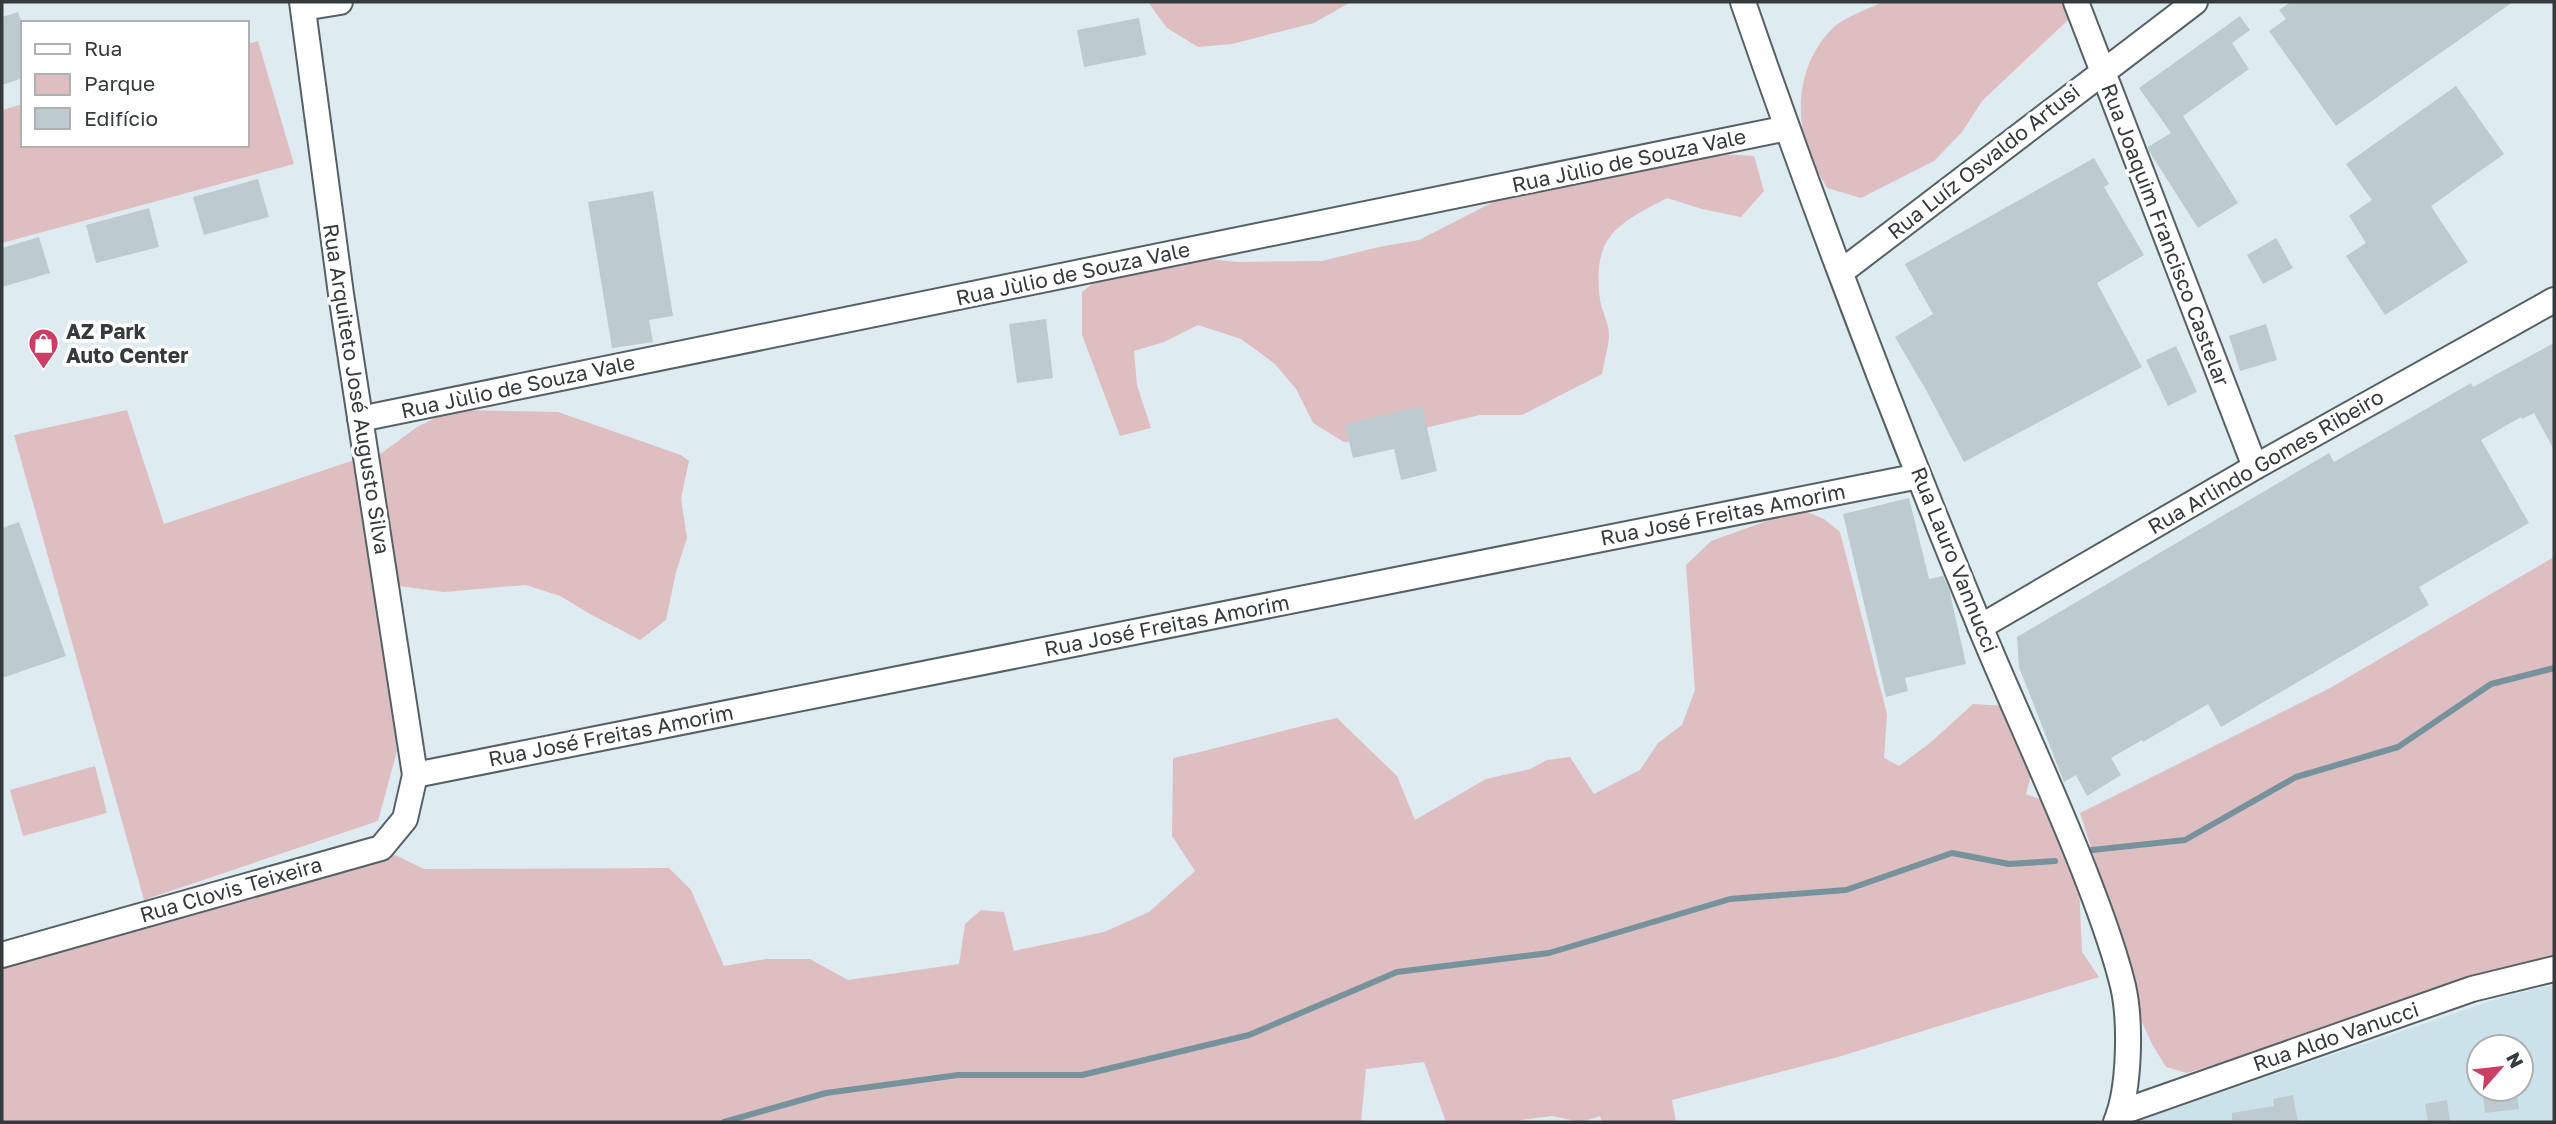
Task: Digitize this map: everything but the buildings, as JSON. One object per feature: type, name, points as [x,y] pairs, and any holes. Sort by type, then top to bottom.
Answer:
[{"type":"street","points":[[302,5],[340,2]]},
{"type":"street","name":"Rua Lauro Vannucci","points":[[1743,2],[1787,128],[1919,476],[1980,626],[2061,809],[2112,942],[2124,990],[2128,1068],[2118,1118]]},
{"type":"street","name":"Rua Joaquim Francisco Castelar","points":[[2076,2],[2255,467]]},
{"type":"street","name":"Rua Luíz Osvaldo Artusi","points":[[1841,272],[2195,2]]},
{"type":"street","name":"Rua Arquiteto José Augusto Silva","points":[[302,5],[329,211],[415,775]]},
{"type":"street","name":"Rua Jùlio de Souza Vale","points":[[360,419],[1787,128]]},
{"type":"street","name":"Rua Arlindo Gomes Ribeiro","points":[[1980,626],[2255,467],[2554,300]]},
{"type":"street","name":"Rua José Freitas Amorim","points":[[415,775],[1919,476]]},
{"type":"street","name":"Rua Clovis Teixeira","points":[[2,955],[381,848],[405,820],[415,775]]},
{"type":"street","name":"Rua Aldo Vanucci","points":[[2118,1118],[2472,989],[2554,969]]},
{"type":"shaded area","points":[[2554,985],[2554,1122],[2135,1122],[2505,996]]},
{"type":"green space","points":[[1148,2],[1351,2],[1314,23],[1232,44],[1198,47],[1167,28]]},
{"type":"green space","points":[[1883,2],[2084,2],[1982,101],[1962,132],[1934,161],[1861,198],[1827,188],[1804,137],[1801,103],[1807,70],[1823,40],[1839,23]]},
{"type":"green space","points":[[258,41],[294,164],[2,243],[2,110],[21,105],[21,147],[248,147],[248,44]]},
{"type":"green space","points":[[1687,152],[1754,156],[1764,191],[1741,217],[1667,198],[1621,225],[1604,247],[1600,261],[1600,300],[1609,332],[1602,374],[1522,415],[1480,415],[1378,439],[1344,442],[1313,423],[1296,389],[1275,364],[1241,339],[1198,325],[1164,342],[1134,351],[1137,385],[1151,428],[1120,436],[1082,335],[1082,292],[1107,272],[1146,252],[1237,262],[1322,261],[1419,240],[1554,171]]},
{"type":"green space","points":[[127,410],[164,524],[357,459],[360,469],[417,427],[451,410],[558,412],[681,455],[689,461],[681,498],[687,538],[676,572],[666,620],[640,640],[560,596],[526,585],[444,592],[399,586],[372,560],[397,751],[378,821],[144,900],[14,435]]},
{"type":"green space","points":[[1800,509],[1824,519],[1840,532],[1887,714],[1884,758],[1899,766],[1930,743],[1973,704],[2006,706],[2032,771],[2026,794],[2042,800],[2079,885],[2082,952],[2099,977],[1838,1057],[1672,1100],[1676,1122],[1602,1122],[1600,1116],[1581,1122],[1552,1116],[1521,1122],[1446,1122],[1424,1062],[1366,1069],[1361,1122],[2,1122],[2,955],[381,848],[424,869],[669,868],[691,890],[724,966],[766,959],[810,959],[848,980],[959,964],[965,924],[981,910],[1004,912],[1014,951],[1104,932],[1149,912],[1195,871],[1172,836],[1173,758],[1337,718],[1397,776],[1415,820],[1486,779],[1530,769],[1547,760],[1570,757],[1594,794],[1640,770],[1658,743],[1682,725],[1695,690],[1686,565],[1711,541]]},
{"type":"green space","points":[[2554,557],[2554,969],[2472,989],[2187,1073],[2166,1067],[2140,1018],[2131,973],[2080,813],[2330,688]]},
{"type":"green space","points":[[95,766],[107,813],[23,836],[10,790]]},
{"type":"waterway","points":[[2092,850],[2185,840],[2296,777],[2398,747],[2491,684],[2554,668]]},
{"type":"waterway","points":[[724,1122],[826,1093],[958,1075],[1082,1075],[1249,1035],[1397,972],[1549,953],[1730,899],[1846,890],[1952,853],[2009,864],[2055,861]]},
{"type":"place","name":"AZ Park Auto Center","points":[[43,371]]}]
